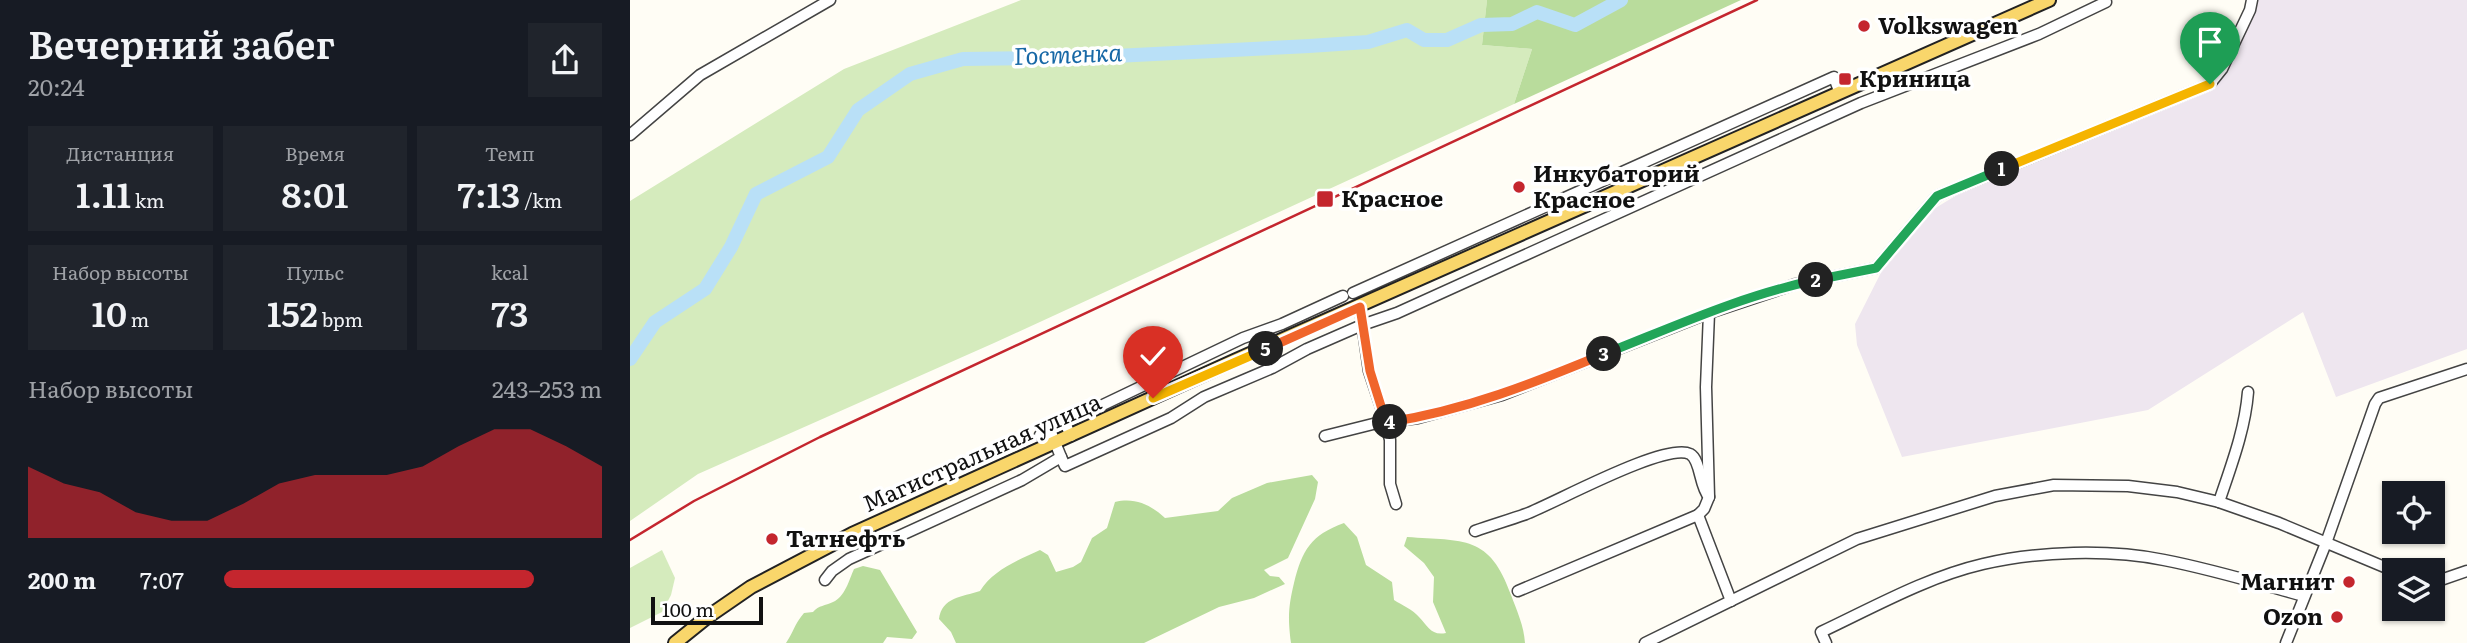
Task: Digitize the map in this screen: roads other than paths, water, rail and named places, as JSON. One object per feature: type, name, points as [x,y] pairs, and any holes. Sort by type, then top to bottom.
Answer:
[{"type":"main road","name":"Магистральная улица","points":[[675,643],[751,587],[797,561],[1234,361],[2049,0]]},
{"type":"street","points":[[630,135],[700,75],[830,0]]},
{"type":"street","points":[[1325,436],[1386,422],[1418,418],[1502,395],[1709,313],[1796,284],[1876,268],[1937,196],[2210,84],[2222,69],[2250,10],[2252,0]]},
{"type":"street","points":[[1839,92],[1834,77],[1282,324],[1243,338],[1045,432],[1056,443],[1065,466],[1171,418],[1204,397],[1272,368],[1307,349],[1397,313],[1861,103],[2039,34],[2106,2]]},
{"type":"street","points":[[1360,307],[1370,371],[1390,440],[1390,484],[1396,504]]},
{"type":"street","points":[[1518,591],[1698,515],[1704,509],[1709,497],[1709,313]]},
{"type":"street","points":[[2286,643],[2375,404],[2379,398],[2467,369]]},
{"type":"street","points":[[2219,502],[2238,444],[2248,392]]},
{"type":"street","points":[[1065,423],[1071,436]]},
{"type":"street","points":[[1475,531],[1526,514],[1671,452],[1688,453],[1695,458],[1703,491],[1709,497]]},
{"type":"street","points":[[825,580],[832,571],[849,559],[1022,480],[1061,457]]},
{"type":"street","points":[[1645,643],[1857,538],[1995,496],[2054,485],[2128,486],[2177,492],[2219,502],[2279,523],[2382,566]]},
{"type":"street","points":[[1698,515],[1731,601]]},
{"type":"street","points":[[1826,643],[1821,632],[1927,582],[1983,564],[2040,555],[2101,554],[2161,559],[2304,596]]},
{"type":"street","points":[[2445,579],[2467,571]]},
{"type":"waterway","name":"Гостенка","points":[[630,359],[655,322],[705,289],[731,247],[756,194],[828,157],[858,110],[910,74],[963,59],[1096,57],[1309,46],[1368,42],[1407,30],[1424,40],[1447,40],[1481,25],[1512,24],[1537,12],[1575,25],[1621,0]]},
{"type":"railway","points":[[630,540],[694,501],[820,437],[1757,0]]},
{"type":"place","name":"Volkswagen","points":[[1864,26]]},
{"type":"place","name":"Криница","points":[[1845,79]]},
{"type":"place","name":"Инкубаторий Красное","points":[[1519,187]]},
{"type":"place","name":"Красное","points":[[1325,199]]},
{"type":"place","name":"Татнефть","points":[[772,539]]},
{"type":"place","name":"Магнит","points":[[2349,582]]},
{"type":"place","name":"Ozon","points":[[2337,617]]}]
